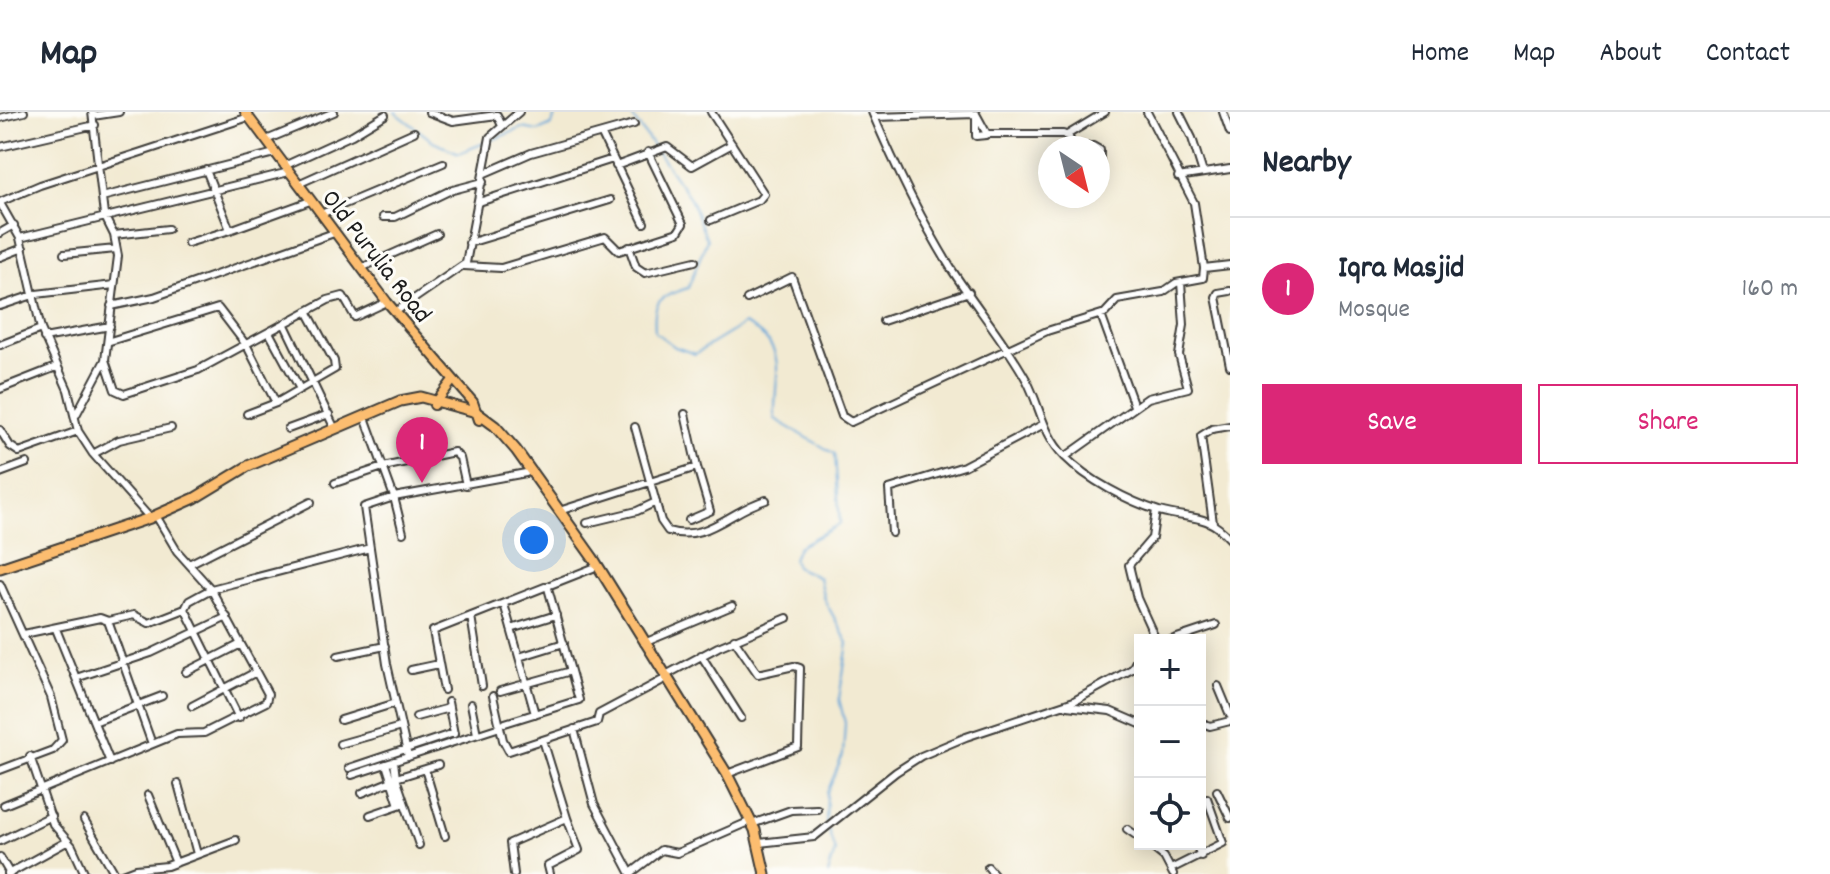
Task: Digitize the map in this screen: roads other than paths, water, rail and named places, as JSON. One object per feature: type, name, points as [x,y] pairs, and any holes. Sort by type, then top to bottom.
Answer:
[{"type":"highway","points":[[154,519],[248,466],[400,401],[421,397],[478,416],[507,438],[593,558],[749,824],[759,843],[763,874]]},
{"type":"highway","points":[[0,570],[198,502],[246,471],[405,404],[435,402]]},
{"type":"highway","points":[[478,416],[495,432],[593,568],[727,774],[749,824],[763,874]]},
{"type":"main road","name":"Old Purulia Road","points":[[247,115],[387,302],[473,402],[478,416]]},
{"type":"main road","points":[[435,402],[453,380]]},
{"type":"street","points":[[0,118],[24,112]]},
{"type":"street","points":[[76,415],[105,360],[110,341],[116,249],[114,235],[104,215],[92,114],[119,112]]},
{"type":"street","points":[[266,140],[334,112]]},
{"type":"street","points":[[429,112],[453,121],[497,115],[502,126]]},
{"type":"street","points":[[453,112],[453,121]]},
{"type":"street","points":[[464,266],[490,140],[519,112]]},
{"type":"street","points":[[711,112],[763,195],[711,220]]},
{"type":"street","points":[[1105,112],[1067,135],[987,134],[981,117],[976,114],[874,114],[912,199],[1027,382],[1044,424],[1065,457],[1092,477],[1156,510],[1195,516],[1213,523],[1230,539]]},
{"type":"street","points":[[747,299],[792,277],[842,416],[848,421],[1057,327],[1101,315],[1117,300],[1163,292],[1181,282],[1203,278],[1194,203],[1147,112]]},
{"type":"street","points":[[1179,112],[1192,138],[1203,173]]},
{"type":"street","points":[[1223,112],[1230,132]]},
{"type":"street","points":[[4,805],[182,732],[204,733],[239,718],[268,700],[211,589],[154,519],[93,454],[78,431],[76,415],[41,329],[36,294],[20,238],[0,203],[40,185],[247,115]]},
{"type":"street","points":[[20,238],[104,215],[214,192],[287,169],[385,115]]},
{"type":"street","points":[[485,173],[531,153],[634,124]]},
{"type":"street","points":[[0,147],[95,125]]},
{"type":"street","points":[[298,184],[414,132]]},
{"type":"street","points":[[602,135],[644,223]]},
{"type":"street","points":[[479,202],[662,147],[673,149],[692,166],[732,144]]},
{"type":"street","points":[[395,312],[464,266],[501,268],[605,237],[616,251],[678,232],[683,227],[651,151]]},
{"type":"street","points":[[102,197],[275,153]]},
{"type":"street","points":[[320,214],[443,163]]},
{"type":"street","points":[[1178,177],[1230,169]]},
{"type":"street","points":[[206,170],[230,230]]},
{"type":"street","points":[[383,217],[395,217],[449,191],[483,182]]},
{"type":"street","points":[[469,243],[610,200]]},
{"type":"street","points":[[188,243],[310,201]]},
{"type":"street","points":[[0,233],[14,225]]},
{"type":"street","points":[[114,235],[168,229]]},
{"type":"street","points":[[111,306],[154,297],[334,233]]},
{"type":"street","points":[[361,268],[437,234]]},
{"type":"street","points":[[629,247],[636,267],[645,273],[695,261]]},
{"type":"street","points":[[0,257],[23,248]]},
{"type":"street","points":[[64,254],[116,249]]},
{"type":"street","points":[[1204,268],[1230,265]]},
{"type":"street","points":[[1065,457],[1134,406],[1156,395],[1189,386],[1179,355],[1184,325],[1181,282]]},
{"type":"street","points":[[0,306],[36,294],[114,285]]},
{"type":"street","points":[[1230,291],[1216,295],[1230,366]]},
{"type":"street","points":[[883,321],[969,292]]},
{"type":"street","points":[[105,360],[115,390],[124,394],[198,370],[341,296],[355,317],[387,302]]},
{"type":"street","points":[[110,341],[218,308],[247,346],[276,403]]},
{"type":"street","points":[[247,414],[315,382],[335,366],[307,311]]},
{"type":"street","points":[[1101,315],[1134,406]]},
{"type":"street","points":[[1218,316],[1230,315]]},
{"type":"street","points":[[285,325],[335,429]]},
{"type":"street","points":[[44,338],[110,326]]},
{"type":"street","points":[[0,345],[41,329]]},
{"type":"street","points":[[270,334],[300,389]]},
{"type":"street","points":[[0,389],[56,367]]},
{"type":"street","points":[[288,429],[329,414]]},
{"type":"street","points":[[685,414],[710,511],[689,520]]},
{"type":"street","points":[[366,420],[394,497],[403,533]]},
{"type":"street","points":[[892,533],[889,489],[964,466],[1044,424]]},
{"type":"street","points":[[1213,523],[1201,436],[1212,429],[1230,426]]},
{"type":"street","points":[[635,427],[665,528],[686,534],[714,528],[740,508],[766,500]]},
{"type":"street","points":[[93,454],[119,440],[171,428]]},
{"type":"street","points":[[0,430],[10,446],[19,452],[78,431]]},
{"type":"street","points":[[335,483],[383,467],[454,452],[460,458],[466,485]]},
{"type":"street","points":[[0,473],[27,463]]},
{"type":"street","points":[[559,511],[697,467]]},
{"type":"street","points":[[407,753],[385,646],[364,507],[394,497],[526,473]]},
{"type":"street","points":[[189,564],[311,502]]},
{"type":"street","points":[[587,523],[637,511],[656,502]]},
{"type":"street","points":[[1153,634],[1137,598],[1129,565],[1152,538],[1156,510]]},
{"type":"street","points":[[24,634],[100,618],[108,621],[134,615],[149,623],[185,609],[189,601],[211,589],[370,548]]},
{"type":"street","points":[[444,690],[433,631],[593,568]]},
{"type":"street","points":[[0,584],[51,697],[62,734],[58,747],[0,770]]},
{"type":"street","points":[[407,753],[390,763],[350,771],[454,737],[477,734],[579,700],[548,588]]},
{"type":"street","points":[[504,604],[535,714]]},
{"type":"street","points":[[644,643],[732,606]]},
{"type":"street","points":[[185,609],[239,718]]},
{"type":"street","points":[[511,629],[556,615]]},
{"type":"street","points":[[471,616],[482,686]]},
{"type":"street","points":[[76,678],[123,663],[227,617]]},
{"type":"street","points":[[493,696],[503,740],[509,751],[597,722],[599,714],[701,655],[787,618]]},
{"type":"street","points":[[108,621],[152,744]]},
{"type":"street","points":[[1189,634],[1216,625]]},
{"type":"street","points":[[56,629],[110,762]]},
{"type":"street","points":[[727,774],[798,747],[800,737],[797,717],[800,668],[794,666],[758,674],[734,639]]},
{"type":"street","points":[[519,657],[564,643]]},
{"type":"street","points":[[186,672],[241,644]]},
{"type":"street","points":[[338,656],[385,646]]},
{"type":"street","points":[[701,655],[741,718]]},
{"type":"street","points":[[411,670],[439,664]]},
{"type":"street","points":[[759,843],[814,837],[921,756],[966,737],[1063,706],[1134,665]]},
{"type":"street","points":[[500,691],[571,671]]},
{"type":"street","points":[[192,706],[256,672]]},
{"type":"street","points":[[1218,686],[1230,715]]},
{"type":"street","points":[[94,722],[162,696]]},
{"type":"street","points":[[341,720],[396,703]]},
{"type":"street","points":[[471,704],[477,734]]},
{"type":"street","points":[[416,717],[448,705],[454,737]]},
{"type":"street","points":[[1063,706],[1110,711],[1134,721]]},
{"type":"street","points":[[1206,724],[1230,721]]},
{"type":"street","points":[[340,744],[401,727]]},
{"type":"street","points":[[574,729],[594,804],[631,873],[661,850],[674,854],[791,810],[817,809]]},
{"type":"street","points":[[543,740],[579,850],[550,865],[550,874]]},
{"type":"street","points":[[30,756],[56,829],[68,841],[83,874]]},
{"type":"street","points":[[390,763],[419,845]]},
{"type":"street","points":[[362,793],[438,765]]},
{"type":"street","points":[[425,769],[445,836]]},
{"type":"street","points":[[178,784],[197,854]]},
{"type":"street","points":[[1217,791],[1230,818]]},
{"type":"street","points":[[148,795],[176,863]]},
{"type":"street","points":[[1155,850],[1164,857],[1172,872],[1223,843],[1207,798]]},
{"type":"street","points":[[370,815],[402,804]]},
{"type":"street","points":[[0,841],[51,816]]},
{"type":"street","points":[[514,874],[510,843],[567,818]]},
{"type":"street","points":[[84,820],[115,874]]},
{"type":"street","points":[[1127,829],[1134,834]]},
{"type":"street","points":[[123,874],[176,863],[236,840]]},
{"type":"street","points":[[0,857],[9,874],[68,841]]},
{"type":"street","points":[[1198,850],[1201,856]]},
{"type":"street","points":[[988,867],[994,874]]},
{"type":"waterway","points":[[395,112],[434,142],[459,153],[522,128],[538,131],[552,125],[556,112]]},
{"type":"waterway","points":[[629,112],[690,198],[707,240],[688,288],[670,294],[657,306],[655,332],[675,347],[695,354],[744,324],[759,333],[769,343],[777,364],[775,419],[835,454],[840,524],[798,547],[793,559],[796,567],[819,578],[824,599],[848,643],[839,699],[845,723],[843,755],[827,793],[826,823]]},
{"type":"waterway","points":[[828,829],[835,851],[828,874]]},
{"type":"place","name":"Iqra Masjid","points":[[422,483]]}]
